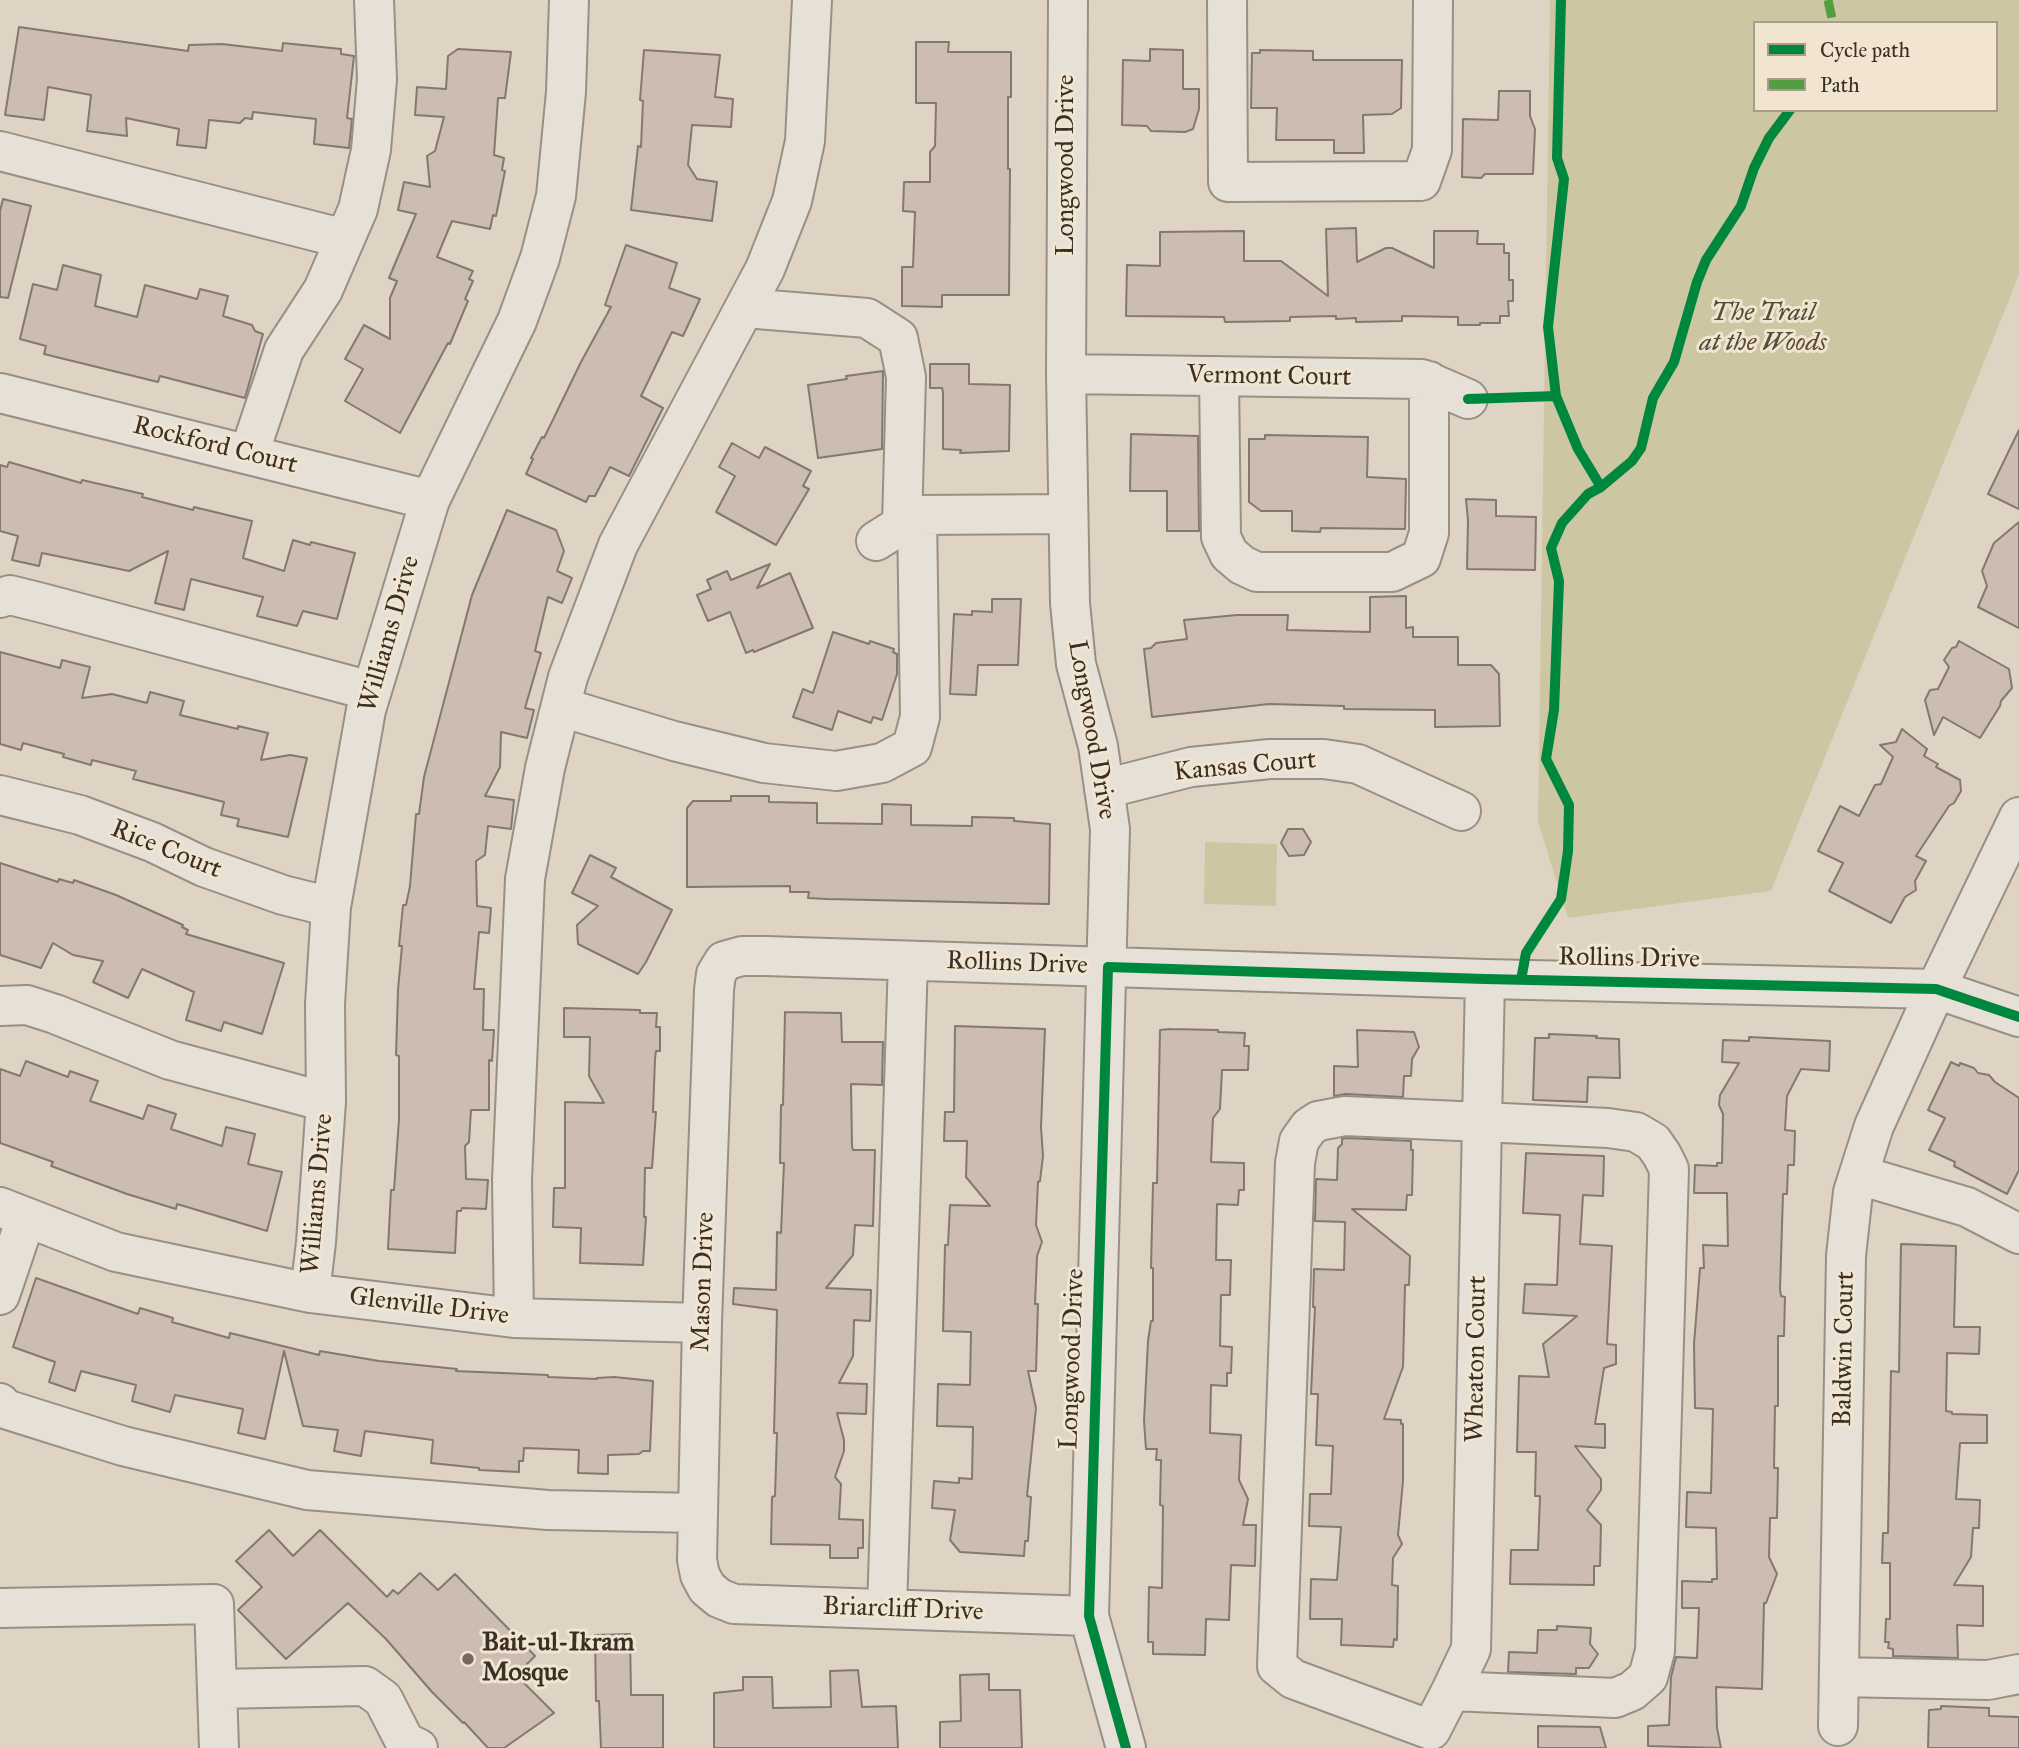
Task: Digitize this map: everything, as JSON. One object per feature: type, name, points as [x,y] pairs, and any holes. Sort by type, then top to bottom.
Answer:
[{"type":"street","points":[[249,454],[284,350],[323,290],[358,209],[371,150],[377,79],[374,0]]},
{"type":"street","name":"Williams Drive","points":[[310,1293],[326,1102],[325,1004],[331,907],[349,799],[372,691],[430,500],[517,321],[540,258],[556,196],[566,92],[569,0]]},
{"type":"street","points":[[514,1318],[512,1180],[526,879],[545,768],[568,677],[618,545],[765,269],[792,201],[804,141],[812,0]]},
{"type":"street","name":"Longwood Drive","points":[[1068,0],[1066,374],[1070,603],[1076,664],[1098,746],[1110,829],[1089,1616],[1126,1748]]},
{"type":"street","points":[[1227,0],[1228,182],[1420,181],[1432,150],[1433,0]]},
{"type":"street","points":[[0,152],[345,239]]},
{"type":"street","points":[[561,707],[674,741],[764,763],[836,771],[882,763],[912,747],[920,717],[899,527],[906,377],[898,338],[867,318],[745,308]]},
{"type":"street","name":"Vermont Court","points":[[1066,374],[1422,379],[1468,399]]},
{"type":"street","points":[[1219,376],[1221,537],[1229,554],[1242,565],[1257,572],[1392,572],[1421,558],[1429,533],[1429,381]]},
{"type":"street","name":"Rockford Court","points":[[0,393],[430,500]]},
{"type":"street","points":[[899,527],[1067,514]]},
{"type":"street","points":[[0,598],[10,595],[46,604],[372,691]]},
{"type":"street","name":"Kansas Court","points":[[1104,789],[1191,767],[1270,759],[1324,759],[1358,764],[1461,811]]},
{"type":"street","name":"Rice Court","points":[[0,795],[80,815],[152,842],[204,867],[283,895],[331,907]]},
{"type":"street","name":"Baldwin Court","points":[[1838,1726],[1846,1256],[1853,1192],[1874,1126],[2019,817]]},
{"type":"street","name":"Rollins Drive","points":[[724,961],[742,956],[766,956],[1485,979],[1936,989],[2019,1017]]},
{"type":"street","name":"Mason Drive","points":[[719,1598],[699,1575],[697,1560],[714,990],[716,974],[724,961]]},
{"type":"street","points":[[887,1609],[908,961]]},
{"type":"street","name":"Wheaton Court","points":[[1482,1122],[1345,1116],[1318,1121],[1309,1127],[1299,1141],[1295,1163],[1277,1666],[1293,1679],[1431,1730],[1471,1649],[1485,979]]},
{"type":"street","points":[[0,1006],[27,1005],[170,1060],[326,1102]]},
{"type":"street","points":[[1451,1691],[1582,1699],[1615,1698],[1632,1691],[1648,1677],[1655,1651],[1668,1169],[1653,1142],[1636,1132],[1608,1128],[1482,1122]]},
{"type":"street","points":[[1858,1175],[1967,1207],[2019,1234]]},
{"type":"street","points":[[0,1295],[13,1212]]},
{"type":"street","name":"Glenville Drive","points":[[13,1212],[116,1252],[310,1293],[514,1318],[702,1323]]},
{"type":"street","points":[[0,1403],[5,1409],[123,1446],[307,1490],[548,1510],[698,1513]]},
{"type":"street","name":"Briarcliff Drive","points":[[719,1598],[734,1604],[1089,1616]]},
{"type":"street","points":[[0,1608],[214,1604],[219,1748]]},
{"type":"street","points":[[1839,1677],[1988,1679],[2019,1674]]},
{"type":"street","points":[[217,1689],[365,1686],[383,1699],[399,1746]]},
{"type":"green space","name":"The Trail at the Woods","points":[[1550,0],[2019,0],[2019,275],[1771,891],[1568,918],[1538,822]]},
{"type":"green space","points":[[1205,842],[1277,844],[1276,906],[1204,904]]},
{"type":"building","points":[[19,27],[188,51],[189,45],[222,44],[282,51],[283,43],[341,49],[341,54],[354,56],[347,118],[352,119],[349,148],[314,144],[316,119],[253,112],[252,119],[245,118],[240,123],[209,120],[206,148],[177,145],[179,129],[126,118],[127,136],[87,131],[91,95],[48,87],[44,120],[5,115]]},
{"type":"building","points":[[916,42],[949,42],[948,52],[1011,52],[1011,97],[1008,97],[1009,295],[942,295],[942,307],[902,306],[902,267],[913,267],[915,212],[903,211],[904,182],[930,182],[930,152],[935,146],[936,103],[916,103]]},
{"type":"building","points":[[458,49],[511,52],[505,98],[498,98],[494,155],[504,158],[502,170],[505,171],[496,216],[493,215],[490,229],[452,221],[437,257],[473,271],[469,279],[473,281],[465,299],[468,301],[450,344],[448,343],[400,433],[345,401],[363,369],[345,359],[364,325],[390,339],[390,298],[397,281],[389,278],[416,214],[398,210],[404,182],[430,187],[427,156],[435,151],[444,117],[415,115],[417,87],[446,89],[448,56]]},
{"type":"building","points":[[1150,49],[1183,50],[1183,89],[1199,89],[1199,109],[1193,129],[1185,132],[1151,131],[1147,126],[1122,125],[1123,60],[1150,61]]},
{"type":"building","points":[[644,50],[720,55],[715,97],[733,99],[731,127],[692,125],[688,165],[697,179],[717,182],[712,221],[631,210],[638,146],[641,147],[643,101],[640,100]]},
{"type":"building","points":[[1260,50],[1313,51],[1313,60],[1402,60],[1401,108],[1392,114],[1363,115],[1364,153],[1334,153],[1334,140],[1276,140],[1277,108],[1251,108],[1252,53],[1260,53]]},
{"type":"building","points":[[1499,91],[1530,91],[1530,116],[1535,129],[1533,174],[1462,177],[1463,119],[1498,120]]},
{"type":"building","points":[[3,199],[31,206],[8,298],[0,297],[0,211]]},
{"type":"building","points":[[1356,228],[1357,262],[1386,248],[1392,248],[1434,268],[1434,231],[1478,231],[1477,244],[1504,244],[1504,253],[1509,253],[1509,280],[1513,280],[1513,301],[1508,301],[1509,316],[1500,316],[1500,323],[1458,325],[1458,317],[1402,316],[1402,321],[1356,322],[1356,318],[1336,319],[1336,316],[1290,317],[1290,321],[1225,322],[1224,317],[1126,316],[1127,265],[1160,266],[1160,232],[1244,231],[1244,261],[1281,261],[1328,296],[1326,229]]},
{"type":"building","points":[[626,245],[677,263],[669,288],[700,299],[683,336],[672,332],[641,396],[663,408],[629,476],[610,467],[595,496],[589,496],[586,502],[526,474],[533,459],[531,458],[542,437],[544,438],[611,307],[605,305]]},
{"type":"building","points":[[63,265],[101,275],[95,306],[137,317],[145,285],[197,299],[200,289],[228,296],[223,316],[252,325],[255,331],[263,334],[245,398],[160,376],[158,382],[44,354],[46,346],[20,339],[33,284],[57,290]]},
{"type":"building","points":[[930,364],[969,364],[969,384],[1010,385],[1009,451],[960,453],[961,450],[943,449],[943,392],[942,388],[930,388]]},
{"type":"building","points":[[883,371],[882,449],[818,458],[808,385]]},
{"type":"building","points":[[2019,430],[2019,509],[1988,494]]},
{"type":"building","points":[[1131,434],[1198,436],[1199,531],[1167,531],[1167,491],[1130,491]]},
{"type":"building","points":[[1265,435],[1368,437],[1367,477],[1406,479],[1405,529],[1321,528],[1320,532],[1292,531],[1292,511],[1261,511],[1249,502],[1249,439],[1265,439]]},
{"type":"building","points":[[732,443],[759,458],[765,447],[811,471],[803,486],[809,489],[776,545],[716,512],[735,476],[719,467]]},
{"type":"building","points":[[9,462],[81,483],[82,480],[143,494],[142,497],[193,510],[194,507],[252,521],[243,558],[284,571],[293,540],[355,553],[337,619],[303,611],[297,626],[257,616],[263,597],[191,579],[184,610],[155,603],[168,551],[129,571],[42,553],[39,566],[12,560],[18,536],[0,531],[0,465],[7,467]]},
{"type":"building","points":[[1466,499],[1496,500],[1496,516],[1536,517],[1535,570],[1467,569]]},
{"type":"building","points":[[507,510],[556,530],[564,551],[557,571],[572,578],[562,603],[548,597],[535,651],[541,653],[525,708],[534,710],[527,738],[501,732],[500,767],[485,796],[514,800],[511,829],[488,826],[485,855],[476,861],[477,906],[491,908],[489,933],[479,932],[474,989],[484,989],[483,1030],[494,1030],[492,1061],[489,1060],[489,1110],[471,1110],[469,1142],[465,1146],[466,1179],[488,1180],[486,1209],[462,1208],[457,1211],[455,1253],[388,1249],[399,1119],[399,1056],[396,1055],[402,946],[399,946],[403,905],[406,905],[410,886],[416,814],[419,814],[424,777],[472,595]]},
{"type":"building","points":[[2019,522],[2019,628],[1978,607],[1987,586],[1982,571],[1994,543]]},
{"type":"building","points":[[770,564],[757,588],[790,573],[813,628],[746,653],[730,612],[708,621],[697,595],[711,589],[707,580],[727,571],[731,580]]},
{"type":"building","points":[[1406,596],[1406,628],[1413,627],[1413,637],[1458,637],[1458,665],[1491,665],[1499,674],[1500,726],[1435,727],[1435,710],[1344,709],[1344,706],[1269,704],[1152,717],[1144,649],[1151,648],[1156,643],[1187,639],[1184,620],[1237,615],[1288,615],[1287,630],[1370,632],[1370,597]]},
{"type":"building","points":[[992,599],[1021,599],[1018,665],[978,665],[976,695],[950,694],[954,614],[992,612]]},
{"type":"building","points":[[833,632],[894,649],[893,652],[897,654],[897,674],[882,720],[873,717],[871,723],[838,711],[832,730],[793,717],[803,689],[813,693]]},
{"type":"building","points":[[1959,641],[2009,669],[2012,688],[2001,701],[1980,738],[1943,717],[1934,735],[1925,700],[1930,690],[1938,689],[1949,667],[1944,660]]},
{"type":"building","points":[[0,652],[60,668],[62,660],[90,667],[82,698],[112,694],[147,703],[150,692],[184,701],[180,715],[268,733],[261,760],[290,755],[307,758],[288,837],[237,826],[239,819],[221,815],[224,802],[133,779],[136,771],[92,760],[91,765],[63,757],[64,754],[23,743],[21,750],[0,744]]},
{"type":"building","points":[[1902,729],[1927,749],[1924,756],[1938,764],[1936,767],[1960,780],[1961,791],[1916,856],[1926,861],[1915,881],[1916,890],[1905,897],[1891,923],[1829,891],[1843,863],[1818,851],[1840,806],[1859,816],[1875,785],[1881,784],[1893,757],[1880,745],[1896,742]]},
{"type":"building","points":[[731,796],[769,796],[769,802],[817,803],[817,823],[882,824],[882,804],[911,805],[911,825],[972,826],[972,817],[1014,818],[1014,821],[1050,824],[1049,904],[808,898],[809,892],[790,892],[790,886],[687,887],[687,808],[693,801],[731,801]]},
{"type":"building","points":[[1288,829],[1303,829],[1311,842],[1304,855],[1289,856],[1281,843]]},
{"type":"building","points":[[590,855],[616,868],[611,877],[672,910],[638,974],[578,944],[577,925],[598,906],[572,893]]},
{"type":"building","points":[[0,863],[58,882],[59,879],[73,883],[74,880],[116,895],[183,925],[182,927],[188,930],[186,934],[284,963],[262,1034],[224,1022],[221,1031],[186,1020],[194,992],[142,969],[128,998],[93,982],[103,961],[73,955],[53,943],[41,968],[0,955]]},
{"type":"building","points":[[564,1008],[657,1013],[660,1051],[656,1051],[655,1059],[653,1112],[656,1112],[652,1168],[645,1168],[643,1265],[580,1263],[581,1228],[553,1227],[554,1188],[565,1188],[565,1102],[604,1103],[589,1076],[590,1037],[564,1037]]},
{"type":"building","points":[[785,1012],[841,1013],[842,1042],[883,1042],[882,1085],[851,1084],[853,1150],[875,1150],[873,1226],[855,1225],[853,1255],[826,1288],[871,1290],[870,1321],[854,1320],[853,1356],[839,1383],[867,1384],[866,1414],[837,1413],[844,1440],[844,1451],[835,1477],[841,1484],[839,1519],[863,1520],[863,1548],[858,1548],[858,1558],[830,1558],[830,1545],[771,1544],[777,1433],[774,1433],[777,1310],[733,1304],[734,1288],[776,1290],[777,1232],[781,1233],[784,1163],[780,1163]]},
{"type":"building","points":[[955,1026],[1045,1029],[1041,1127],[1043,1156],[1038,1182],[1036,1225],[1042,1242],[1037,1256],[1036,1371],[1028,1371],[1036,1408],[1027,1496],[1031,1497],[1028,1541],[1025,1541],[1024,1556],[960,1552],[950,1540],[955,1510],[932,1508],[934,1481],[959,1483],[959,1478],[972,1479],[973,1427],[937,1426],[938,1384],[970,1385],[971,1332],[943,1331],[945,1245],[948,1245],[950,1205],[990,1206],[966,1177],[967,1141],[944,1141],[945,1112],[954,1112]]},
{"type":"building","points":[[1160,1030],[1245,1033],[1244,1046],[1249,1046],[1248,1070],[1222,1070],[1220,1109],[1213,1118],[1211,1162],[1244,1163],[1244,1190],[1239,1190],[1238,1205],[1217,1204],[1216,1260],[1231,1260],[1230,1295],[1221,1295],[1220,1346],[1232,1347],[1231,1373],[1227,1373],[1227,1386],[1211,1385],[1210,1433],[1241,1435],[1239,1480],[1248,1499],[1243,1525],[1256,1525],[1255,1566],[1231,1565],[1229,1620],[1206,1619],[1205,1655],[1153,1654],[1153,1642],[1148,1642],[1149,1587],[1162,1588],[1161,1460],[1156,1460],[1157,1449],[1146,1449],[1144,1421],[1148,1341],[1153,1321],[1153,1183],[1157,1183]]},
{"type":"building","points":[[1357,1030],[1414,1032],[1419,1047],[1412,1059],[1411,1076],[1404,1076],[1403,1097],[1346,1094],[1334,1096],[1334,1066],[1358,1067]]},
{"type":"building","points":[[1549,1034],[1619,1039],[1620,1078],[1588,1077],[1587,1102],[1533,1100],[1535,1038],[1549,1038]]},
{"type":"building","points":[[1749,1037],[1830,1041],[1829,1071],[1801,1069],[1787,1096],[1785,1130],[1795,1131],[1794,1165],[1788,1165],[1787,1194],[1783,1194],[1780,1289],[1781,1296],[1785,1297],[1784,1336],[1778,1336],[1778,1406],[1775,1406],[1774,1468],[1778,1468],[1777,1518],[1770,1518],[1769,1557],[1777,1574],[1764,1603],[1762,1689],[1716,1687],[1717,1728],[1721,1748],[1648,1746],[1648,1726],[1669,1725],[1671,1677],[1676,1657],[1697,1658],[1699,1608],[1682,1608],[1682,1581],[1712,1582],[1712,1579],[1717,1579],[1716,1528],[1686,1527],[1687,1492],[1711,1493],[1713,1409],[1695,1408],[1694,1344],[1700,1268],[1704,1268],[1703,1245],[1728,1246],[1727,1193],[1694,1193],[1695,1165],[1717,1166],[1717,1163],[1722,1163],[1723,1114],[1719,1105],[1720,1095],[1739,1063],[1722,1062],[1723,1040],[1749,1041]]},
{"type":"building","points":[[26,1061],[68,1077],[70,1071],[98,1081],[90,1101],[143,1119],[148,1105],[176,1114],[171,1129],[222,1146],[226,1127],[255,1134],[248,1164],[282,1172],[267,1231],[177,1204],[176,1209],[127,1194],[51,1166],[53,1162],[0,1143],[0,1069],[20,1076]]},
{"type":"building","points":[[1951,1062],[1989,1075],[2019,1098],[2019,1170],[2007,1194],[1954,1166],[1955,1162],[1929,1150],[1945,1118],[1928,1110]]},
{"type":"building","points":[[1342,1139],[1411,1141],[1413,1150],[1412,1195],[1407,1195],[1406,1210],[1352,1209],[1410,1256],[1409,1285],[1405,1285],[1403,1367],[1384,1419],[1401,1420],[1403,1424],[1403,1481],[1398,1535],[1402,1544],[1393,1558],[1392,1585],[1398,1586],[1397,1640],[1394,1639],[1393,1647],[1341,1645],[1342,1619],[1310,1619],[1311,1579],[1337,1580],[1341,1527],[1309,1526],[1310,1494],[1331,1494],[1333,1446],[1316,1445],[1318,1394],[1311,1394],[1314,1269],[1344,1270],[1345,1222],[1315,1221],[1316,1179],[1337,1180],[1338,1148]]},
{"type":"building","points":[[1526,1153],[1604,1156],[1603,1196],[1583,1195],[1580,1244],[1612,1246],[1607,1344],[1616,1345],[1616,1364],[1604,1368],[1595,1424],[1605,1424],[1605,1448],[1575,1446],[1601,1479],[1601,1490],[1587,1510],[1601,1525],[1600,1566],[1594,1566],[1594,1585],[1510,1584],[1511,1550],[1538,1550],[1540,1496],[1535,1496],[1536,1452],[1517,1452],[1519,1376],[1549,1377],[1543,1344],[1577,1316],[1523,1313],[1525,1284],[1557,1285],[1560,1215],[1523,1213]]},
{"type":"building","points":[[1901,1244],[1956,1246],[1954,1327],[1980,1327],[1979,1354],[1947,1353],[1946,1411],[1952,1414],[1987,1415],[1987,1443],[1960,1443],[1956,1499],[1980,1500],[1979,1528],[1973,1528],[1971,1557],[1954,1585],[1983,1586],[1983,1626],[1957,1625],[1958,1658],[1893,1656],[1893,1649],[1888,1648],[1889,1642],[1885,1642],[1886,1619],[1890,1619],[1890,1563],[1882,1563],[1883,1533],[1888,1533],[1891,1371],[1899,1372]]},
{"type":"building","points":[[36,1278],[138,1314],[140,1308],[173,1318],[172,1322],[229,1338],[230,1333],[319,1355],[320,1351],[379,1361],[457,1369],[456,1371],[653,1381],[650,1451],[608,1455],[608,1474],[578,1473],[579,1450],[524,1448],[523,1461],[519,1461],[519,1472],[431,1463],[433,1440],[365,1431],[361,1456],[334,1451],[338,1430],[303,1426],[284,1351],[265,1439],[238,1433],[243,1409],[175,1395],[170,1412],[132,1401],[136,1385],[81,1371],[75,1391],[49,1382],[55,1362],[13,1347]]},
{"type":"building","points":[[269,1530],[293,1556],[320,1530],[387,1597],[393,1590],[398,1594],[420,1573],[438,1590],[455,1574],[535,1656],[516,1675],[554,1713],[504,1748],[488,1748],[432,1692],[386,1639],[348,1603],[286,1659],[238,1610],[262,1587],[236,1561]]},
{"type":"building","points":[[1557,1626],[1591,1628],[1590,1644],[1598,1654],[1589,1668],[1576,1668],[1576,1674],[1508,1672],[1509,1652],[1537,1653],[1538,1630],[1557,1630]]},
{"type":"building","points":[[630,1634],[631,1695],[663,1695],[663,1748],[601,1748],[599,1701],[596,1701],[595,1635]]},
{"type":"building","points":[[858,1670],[862,1707],[896,1706],[898,1748],[714,1748],[714,1693],[743,1690],[743,1677],[772,1677],[773,1708],[831,1707],[830,1671]]},
{"type":"building","points":[[989,1674],[989,1690],[1020,1690],[1022,1748],[940,1748],[940,1722],[961,1721],[960,1675]]},
{"type":"building","points":[[1941,1706],[1989,1708],[1989,1716],[2019,1717],[2019,1748],[1928,1748],[1929,1710],[1941,1709]]},
{"type":"building","points":[[1538,1726],[1600,1727],[1606,1748],[1538,1748]]},
{"type":"marked path","points":[[1828,0],[1833,21]]},
{"type":"cycle path","points":[[1561,0],[1557,158],[1564,179],[1548,327],[1556,396],[1578,449],[1601,487],[1632,461],[1641,448],[1653,398],[1674,362],[1706,260],[1741,206],[1754,168],[1769,138],[1788,112]]},
{"type":"cycle path","points":[[1468,399],[1556,396]]},
{"type":"cycle path","points":[[1521,980],[1526,953],[1561,899],[1568,851],[1569,805],[1546,759],[1554,710],[1559,581],[1551,548],[1562,523],[1588,494],[1601,487]]},
{"type":"cycle path","points":[[1126,1748],[1089,1616],[1108,967],[1936,989],[2019,1017]]},
{"type":"place","name":"Bait-ul-Ikram Mosque","points":[[468,1659]]}]
